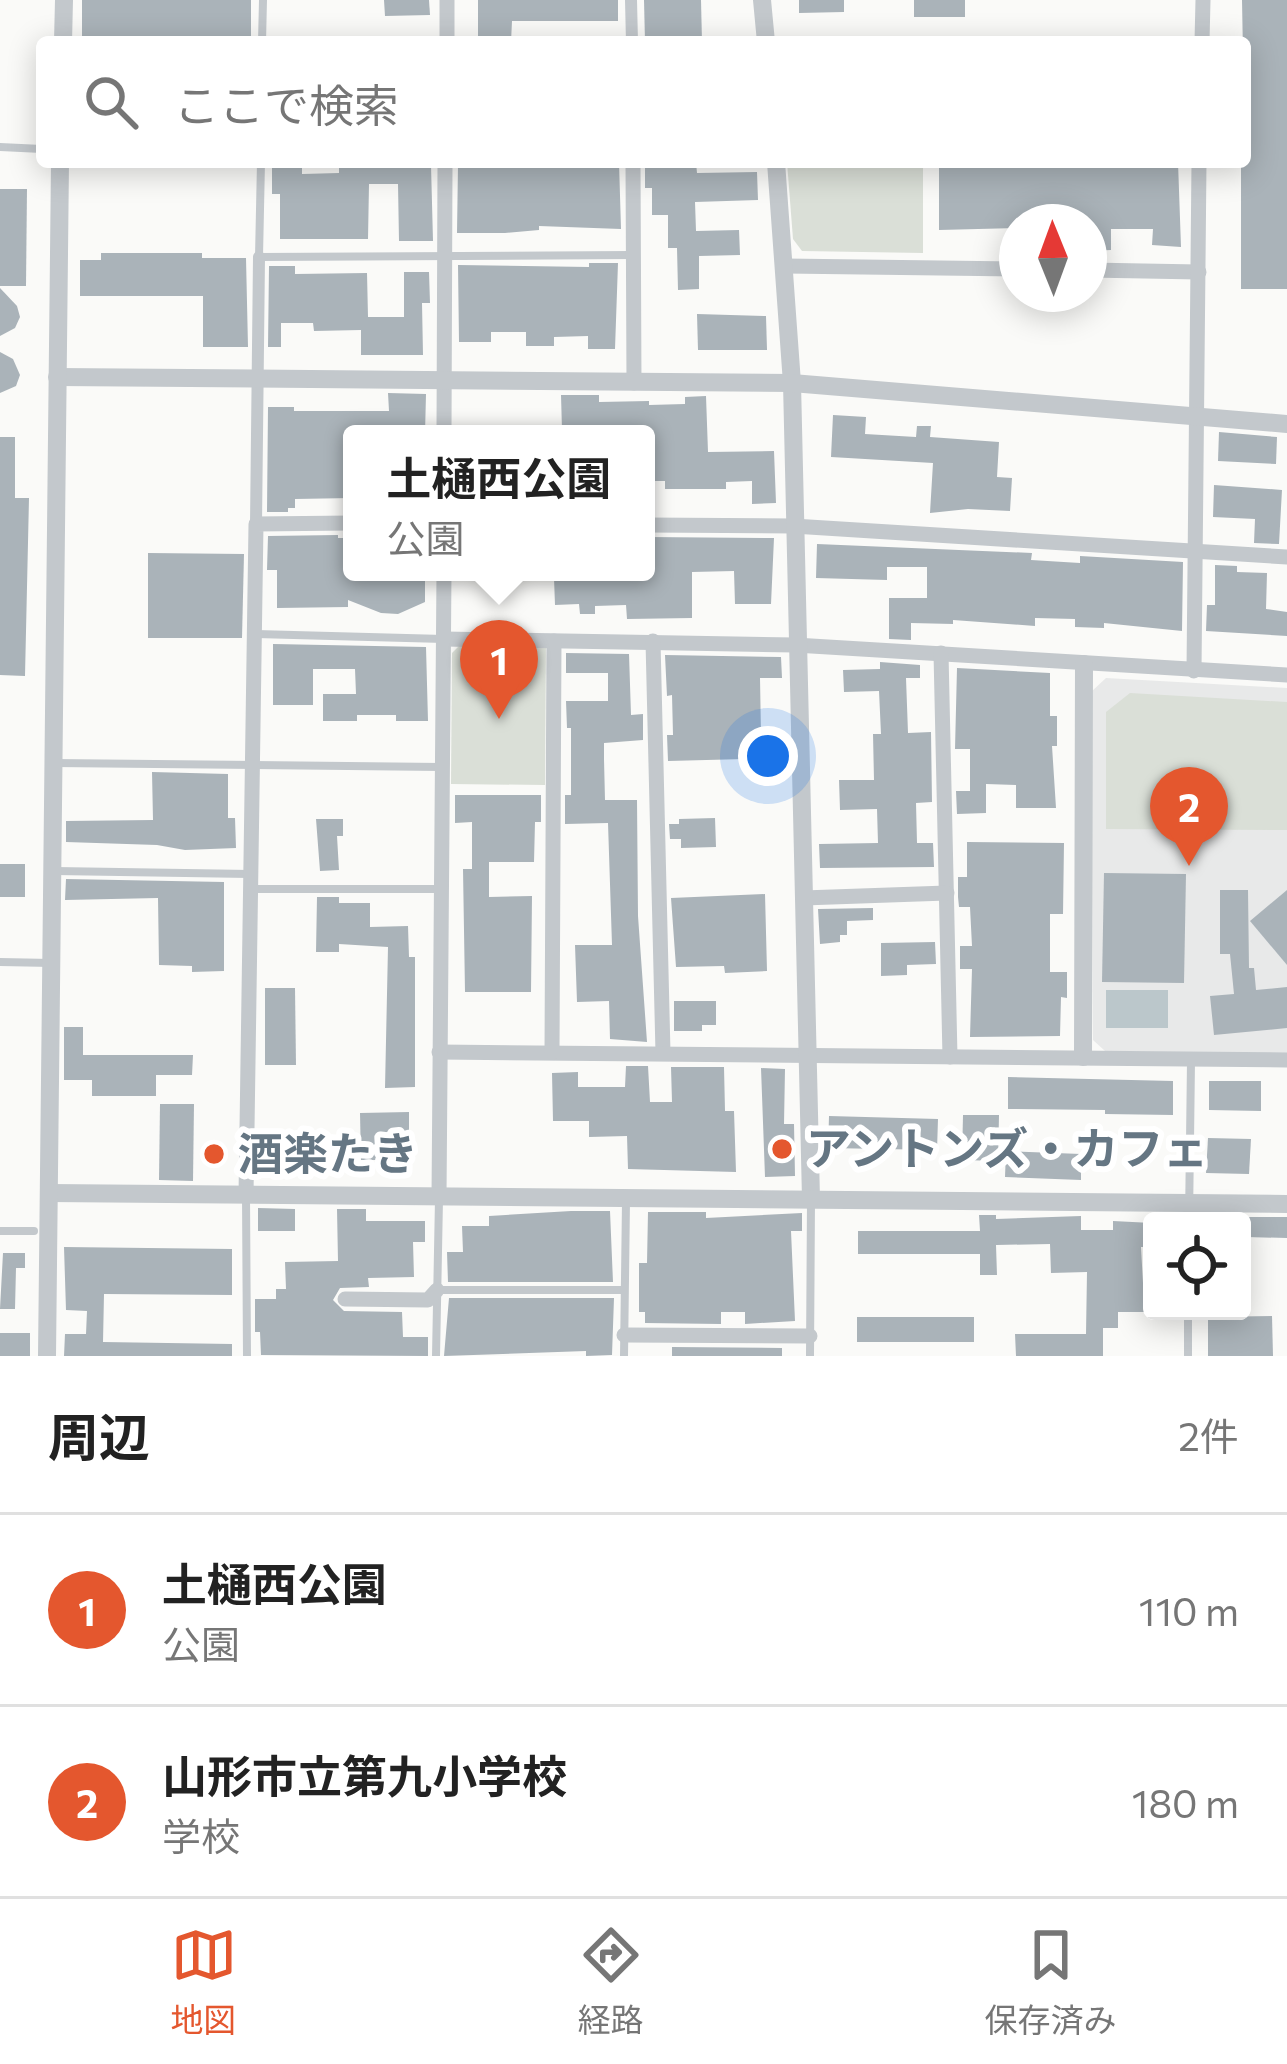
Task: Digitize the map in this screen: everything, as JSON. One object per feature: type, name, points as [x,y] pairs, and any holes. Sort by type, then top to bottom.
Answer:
[{"type":"street","points":[[63,36],[64,0]]},
{"type":"street","points":[[446,36],[447,0]]},
{"type":"street","points":[[632,0],[632,36]]},
{"type":"street","points":[[762,0],[765,36]]},
{"type":"street","points":[[1202,36],[1203,0]]},
{"type":"street","points":[[47,1356],[60,168]]},
{"type":"street","points":[[444,425],[446,168]]},
{"type":"street","points":[[633,168],[634,383]]},
{"type":"street","points":[[777,168],[791,383],[811,1199]]},
{"type":"street","points":[[1194,671],[1199,168]]},
{"type":"street","points":[[246,1196],[259,256]]},
{"type":"street","points":[[785,266],[999,269]]},
{"type":"street","points":[[1107,270],[1199,272]]},
{"type":"street","points":[[57,377],[791,383],[1287,424]]},
{"type":"street","points":[[256,524],[343,523]]},
{"type":"street","points":[[655,525],[794,526],[1287,557]]},
{"type":"street","points":[[439,1197],[444,581]]},
{"type":"street","points":[[443,639],[795,645],[1287,675]]},
{"type":"street","points":[[552,1052],[554,641]]},
{"type":"street","points":[[653,641],[663,1053]]},
{"type":"street","points":[[941,653],[950,1057]]},
{"type":"street","points":[[1083,1058],[1084,664]]},
{"type":"street","points":[[803,898],[947,893]]},
{"type":"street","points":[[439,1052],[1287,1060]]},
{"type":"street","points":[[50,1193],[1287,1204]]},
{"type":"street","points":[[345,1299],[428,1300],[437,1290]]},
{"type":"street","points":[[624,1335],[810,1336]]},
{"type":"lane","points":[[262,36],[263,0]]},
{"type":"lane","points":[[0,147],[36,148]]},
{"type":"lane","points":[[261,168],[259,256],[633,255]]},
{"type":"lane","points":[[255,634],[443,639]]},
{"type":"lane","points":[[53,764],[442,766]]},
{"type":"lane","points":[[53,872],[441,890]]},
{"type":"lane","points":[[0,962],[52,963]]},
{"type":"lane","points":[[1189,1212],[1191,1059]]},
{"type":"lane","points":[[246,1196],[247,1356]]},
{"type":"lane","points":[[436,1356],[439,1197]]},
{"type":"lane","points":[[624,1356],[626,1199]]},
{"type":"lane","points":[[810,1356],[811,1199]]},
{"type":"lane","points":[[0,1231],[34,1231]]},
{"type":"lane","points":[[437,1290],[624,1290]]},
{"type":"lane","points":[[1188,1320],[1188,1356]]},
{"type":"shaded area","points":[[787,168],[923,168],[923,253],[802,251],[793,239]]},
{"type":"shaded area","points":[[462,643],[546,644],[545,785],[451,784],[452,653]]},
{"type":"shaded area","points":[[1106,678],[1287,688],[1287,1054],[1105,1051],[1093,1040],[1091,692]]},
{"type":"shaded area","points":[[1130,693],[1287,702],[1287,830],[1106,829],[1106,712]]},
{"type":"shaded area","points":[[1106,990],[1168,990],[1168,1028],[1106,1028]]},
{"type":"building","points":[[82,0],[251,0],[251,36],[82,36]]},
{"type":"building","points":[[384,0],[429,0],[430,15],[385,16]]},
{"type":"building","points":[[478,0],[618,0],[618,21],[512,21],[511,36],[478,36]]},
{"type":"building","points":[[644,0],[701,0],[702,36],[645,36]]},
{"type":"building","points":[[799,0],[844,0],[844,12],[799,13]]},
{"type":"building","points":[[914,0],[965,0],[965,17],[914,17]]},
{"type":"building","points":[[1242,0],[1287,0],[1287,289],[1241,289],[1241,168],[1251,168],[1251,36],[1243,36]]},
{"type":"building","points":[[272,168],[302,168],[302,174],[339,173],[339,168],[431,168],[433,241],[399,241],[398,184],[369,184],[368,239],[280,239],[280,194],[272,194]]},
{"type":"building","points":[[458,168],[619,168],[621,229],[539,226],[539,230],[505,233],[457,233]]},
{"type":"building","points":[[645,168],[757,172],[758,200],[695,202],[696,231],[739,230],[740,255],[699,256],[699,289],[678,290],[677,248],[668,248],[668,215],[652,215],[652,188],[645,188]]},
{"type":"building","points":[[939,168],[1178,168],[1181,247],[1152,245],[1153,229],[1111,229],[1111,250],[1107,250],[1107,204],[999,204],[999,228],[939,230]]},
{"type":"building","points":[[0,189],[27,189],[26,286],[0,286]]},
{"type":"building","points":[[101,253],[246,258],[248,347],[203,347],[203,296],[80,296],[80,260],[101,260]]},
{"type":"building","points":[[589,263],[618,263],[615,349],[588,349],[588,336],[554,337],[554,346],[526,346],[526,332],[491,332],[491,342],[459,342],[458,265],[589,267]]},
{"type":"building","points":[[269,266],[295,266],[295,274],[367,273],[368,317],[404,317],[404,272],[429,272],[430,303],[422,303],[423,355],[361,355],[361,330],[314,331],[313,323],[281,323],[281,347],[268,347]]},
{"type":"building","points":[[0,288],[17,306],[20,317],[15,328],[0,336]]},
{"type":"building","points":[[697,314],[766,316],[767,350],[698,350]]},
{"type":"building","points":[[0,352],[13,359],[20,375],[16,386],[0,393]]},
{"type":"building","points":[[388,393],[426,394],[425,425],[343,425],[343,498],[295,499],[295,508],[288,512],[267,512],[268,407],[389,411]]},
{"type":"building","points":[[561,395],[599,395],[599,402],[649,401],[649,405],[685,404],[685,397],[706,396],[708,452],[774,451],[776,503],[752,504],[752,481],[726,482],[726,489],[665,489],[665,481],[655,481],[655,425],[562,425]]},
{"type":"building","points":[[833,415],[866,417],[865,434],[916,437],[917,426],[931,426],[930,437],[999,442],[997,477],[1012,478],[1010,511],[930,513],[933,463],[831,457]]},
{"type":"building","points":[[1219,432],[1277,437],[1276,464],[1218,461]]},
{"type":"building","points":[[0,437],[15,437],[15,498],[29,498],[25,676],[0,675]]},
{"type":"building","points":[[1214,485],[1282,490],[1279,544],[1254,543],[1255,519],[1213,517]]},
{"type":"building","points":[[338,535],[343,538],[343,581],[425,581],[425,602],[398,614],[381,613],[348,600],[348,607],[277,608],[277,570],[267,570],[268,536]]},
{"type":"building","points":[[655,537],[774,538],[771,604],[735,604],[734,571],[692,572],[692,618],[627,619],[626,605],[595,606],[595,614],[580,614],[579,604],[555,605],[554,581],[655,581]]},
{"type":"building","points":[[817,544],[1032,553],[1031,560],[1080,563],[1080,556],[1183,562],[1182,631],[1104,623],[1104,628],[1075,627],[1075,619],[1035,618],[1035,626],[953,620],[953,624],[911,623],[911,640],[889,639],[889,598],[927,598],[927,567],[887,567],[887,580],[816,578]]},
{"type":"building","points":[[148,553],[244,554],[242,638],[148,638]]},
{"type":"building","points":[[1215,565],[1267,573],[1266,609],[1287,612],[1287,636],[1206,631],[1207,605],[1215,605]]},
{"type":"building","points":[[273,644],[426,647],[428,721],[357,715],[357,721],[323,721],[323,694],[356,694],[355,669],[313,669],[313,705],[273,705]]},
{"type":"building","points":[[566,653],[629,654],[631,715],[643,714],[643,740],[604,743],[604,759],[605,800],[637,800],[638,916],[647,1042],[610,1039],[609,1001],[577,1002],[575,945],[612,945],[608,823],[565,824],[565,795],[571,795],[566,701],[608,701],[608,673],[566,673]]},
{"type":"building","points":[[665,655],[781,657],[782,678],[760,678],[761,735],[781,734],[781,758],[668,761],[672,695],[667,696]]},
{"type":"building","points":[[880,662],[920,665],[920,678],[906,678],[908,733],[931,732],[932,802],[916,803],[917,843],[933,843],[934,867],[820,868],[819,844],[878,843],[877,809],[840,810],[839,780],[874,780],[873,734],[881,734],[879,691],[844,692],[843,670],[880,669]]},
{"type":"building","points":[[957,668],[1050,673],[1050,716],[1057,716],[1057,746],[1052,746],[1056,808],[1016,808],[1016,785],[986,784],[986,813],[957,814],[956,791],[970,791],[970,749],[955,749]]},
{"type":"building","points":[[152,772],[228,774],[228,818],[235,818],[236,848],[185,850],[66,842],[66,821],[153,820]]},
{"type":"building","points":[[455,795],[541,795],[534,862],[489,862],[489,897],[532,896],[531,992],[465,992],[463,869],[472,869],[472,822],[455,823]]},
{"type":"building","points":[[715,818],[716,847],[681,848],[681,839],[670,839],[669,824],[679,824],[679,819]]},
{"type":"building","points":[[316,819],[343,819],[343,836],[337,836],[339,870],[320,871]]},
{"type":"building","points":[[967,842],[1064,843],[1063,914],[1050,914],[1050,972],[1067,972],[1060,1036],[970,1037],[972,969],[960,969],[960,946],[972,946],[970,907],[959,907],[958,897],[958,877],[967,877]]},
{"type":"building","points":[[0,864],[25,864],[25,897],[0,897]]},
{"type":"building","points":[[1104,873],[1186,874],[1184,983],[1102,982]]},
{"type":"building","points":[[66,879],[224,882],[224,971],[192,972],[192,966],[159,965],[158,898],[65,900]]},
{"type":"building","points":[[1220,890],[1248,890],[1249,968],[1254,968],[1256,990],[1287,987],[1287,1028],[1214,1035],[1210,996],[1234,994],[1230,954],[1220,954]]},
{"type":"building","points":[[1287,890],[1287,965],[1250,921]]},
{"type":"building","points":[[765,894],[767,971],[725,973],[724,966],[676,967],[671,898]]},
{"type":"building","points":[[317,897],[370,903],[370,927],[408,926],[409,957],[415,957],[415,1087],[385,1088],[388,947],[339,944],[339,952],[316,952]]},
{"type":"building","points":[[873,908],[873,920],[847,921],[847,935],[840,935],[840,942],[820,944],[818,909]]},
{"type":"building","points":[[935,942],[936,964],[907,965],[907,975],[881,976],[881,943]]},
{"type":"building","points":[[265,988],[295,988],[296,1065],[265,1065]]},
{"type":"building","points":[[674,1001],[716,1001],[716,1025],[702,1025],[702,1031],[674,1031]]},
{"type":"building","points":[[64,1027],[83,1027],[83,1055],[193,1055],[192,1075],[156,1075],[156,1096],[92,1096],[92,1080],[64,1080]]},
{"type":"building","points":[[626,1066],[648,1066],[650,1102],[672,1102],[671,1067],[724,1067],[725,1111],[734,1111],[736,1172],[628,1169],[627,1136],[589,1137],[589,1121],[553,1121],[552,1073],[578,1072],[578,1087],[625,1087]]},
{"type":"building","points":[[761,1068],[785,1069],[784,1124],[794,1124],[795,1176],[765,1177]]},
{"type":"building","points":[[1008,1077],[1173,1081],[1173,1115],[1008,1109]]},
{"type":"building","points":[[1209,1081],[1261,1081],[1261,1111],[1209,1110]]},
{"type":"building","points":[[160,1104],[194,1104],[193,1181],[159,1180]]},
{"type":"building","points":[[409,1112],[409,1160],[361,1160],[360,1113]]},
{"type":"building","points":[[963,1115],[999,1115],[998,1161],[962,1160]]},
{"type":"building","points":[[829,1116],[938,1119],[937,1150],[828,1148]]},
{"type":"building","points":[[1208,1138],[1251,1139],[1249,1174],[1206,1173]]},
{"type":"building","points":[[1006,1151],[1081,1154],[1081,1180],[1005,1177]]},
{"type":"building","points":[[258,1208],[295,1209],[295,1231],[258,1231]]},
{"type":"building","points":[[337,1209],[366,1209],[366,1221],[425,1221],[425,1242],[413,1242],[414,1277],[368,1278],[369,1287],[340,1288],[333,1300],[344,1311],[402,1312],[403,1337],[428,1337],[428,1356],[261,1355],[255,1299],[276,1299],[276,1289],[286,1289],[285,1262],[338,1261]]},
{"type":"building","points":[[610,1211],[613,1282],[448,1282],[447,1252],[463,1252],[462,1226],[489,1226],[489,1216]]},
{"type":"building","points":[[648,1212],[706,1212],[706,1218],[802,1213],[802,1231],[791,1231],[795,1321],[745,1324],[745,1312],[721,1312],[721,1324],[645,1323],[645,1312],[639,1312],[639,1263],[647,1263]]},
{"type":"building","points":[[979,1215],[996,1215],[996,1219],[1081,1216],[1081,1230],[1113,1230],[1113,1221],[1143,1223],[1143,1312],[1118,1312],[1118,1328],[1103,1328],[1103,1356],[1016,1356],[1015,1334],[1086,1334],[1087,1272],[1051,1273],[1050,1244],[996,1245],[997,1275],[980,1275],[980,1254],[858,1254],[858,1231],[980,1231]]},
{"type":"building","points":[[1251,1217],[1287,1217],[1287,1238],[1251,1237]]},
{"type":"building","points":[[64,1247],[232,1249],[232,1295],[104,1294],[103,1342],[232,1344],[232,1356],[64,1356],[65,1334],[86,1334],[87,1311],[66,1310]]},
{"type":"building","points":[[3,1253],[25,1253],[25,1268],[16,1268],[15,1309],[0,1309]]},
{"type":"building","points":[[449,1298],[614,1298],[612,1355],[586,1356],[586,1351],[444,1356]]},
{"type":"building","points":[[1251,1316],[1272,1316],[1273,1356],[1208,1356],[1208,1320],[1251,1320]]},
{"type":"building","points":[[857,1317],[974,1317],[974,1342],[857,1342]]},
{"type":"building","points":[[0,1333],[30,1333],[30,1356],[0,1356]]},
{"type":"building","points":[[672,1347],[782,1348],[782,1356],[672,1356]]},
{"type":"place","name":"土樋西公園","points":[[499,719]]},
{"type":"place","name":"山形市立第九小学校","points":[[1189,866]]},
{"type":"place","name":"アントンズ・カフェ","points":[[782,1149]]},
{"type":"place","name":"酒楽たき","points":[[214,1154]]}]
